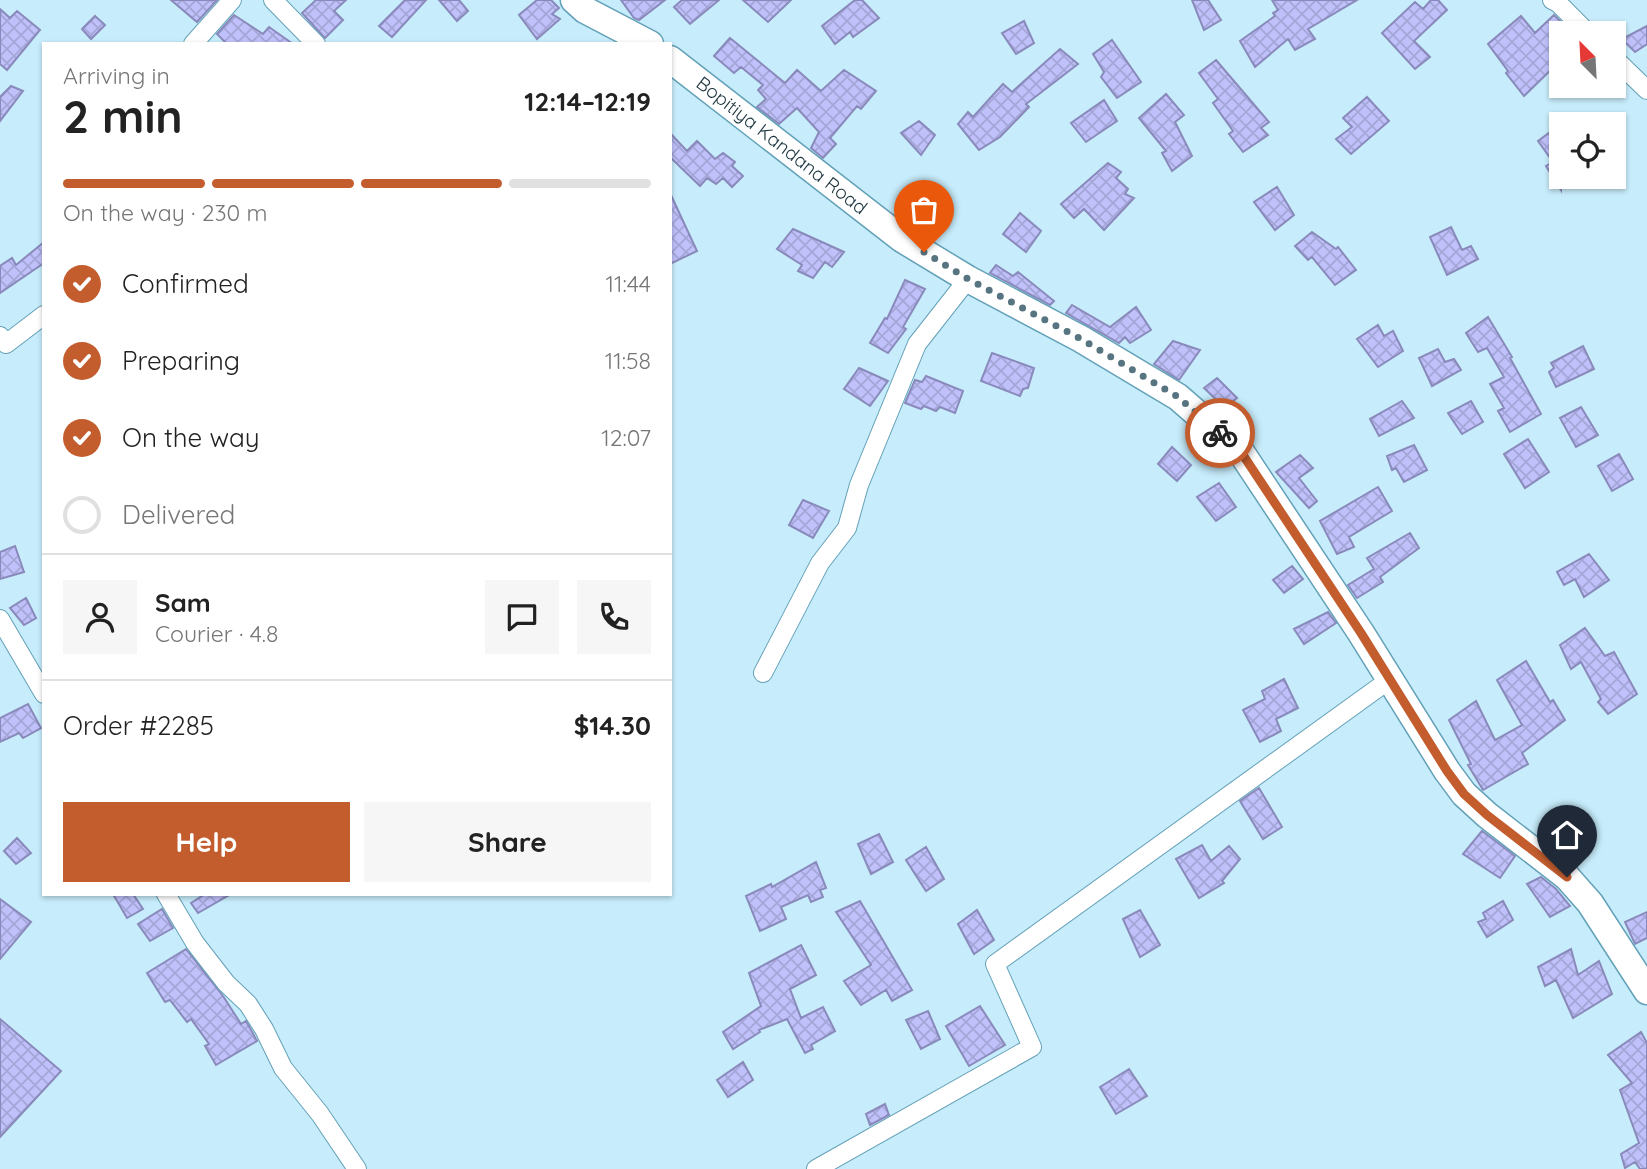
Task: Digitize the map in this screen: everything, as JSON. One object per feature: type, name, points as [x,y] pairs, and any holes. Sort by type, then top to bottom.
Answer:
[{"type":"main road","points":[[585,3],[645,42]]},
{"type":"main road","name":"Bopitiya Kandana Road","points":[[672,61],[902,239],[968,279],[1081,339],[1178,397],[1241,452],[1464,794],[1567,877],[1590,903],[1647,991]]},
{"type":"street","points":[[195,42],[232,0]]},
{"type":"street","points":[[1552,0],[1576,21]]},
{"type":"street","points":[[275,1],[314,42]]},
{"type":"street","points":[[1626,70],[1647,90]]},
{"type":"street","points":[[763,673],[820,563],[847,528],[859,485],[917,344],[968,279]]},
{"type":"street","points":[[0,335],[6,344],[42,317]]},
{"type":"street","points":[[0,619],[42,691]]},
{"type":"street","points":[[816,1169],[1032,1047],[995,964],[1390,680]]},
{"type":"street","points":[[167,896],[195,943],[226,983],[248,1004],[283,1068],[320,1114],[357,1169]]},
{"type":"building","points":[[171,0],[217,0],[197,22]]},
{"type":"building","points":[[316,0],[346,0],[334,11],[343,20],[325,38],[302,13]]},
{"type":"building","points":[[405,0],[426,0],[392,37],[379,26]]},
{"type":"building","points":[[439,0],[459,0],[468,11],[457,21]]},
{"type":"building","points":[[537,0],[551,0],[559,8],[552,14],[560,19],[537,39],[519,15]]},
{"type":"building","points":[[621,0],[665,0],[639,20],[634,18]]},
{"type":"building","points":[[682,0],[719,0],[690,24],[674,7]]},
{"type":"building","points":[[743,0],[791,0],[768,22]]},
{"type":"building","points":[[855,0],[862,0],[879,18],[853,37],[850,32],[835,44],[822,26]]},
{"type":"building","points":[[1192,0],[1208,0],[1221,20],[1204,30]]},
{"type":"building","points":[[1272,0],[1357,0],[1308,29],[1315,39],[1295,50],[1288,39],[1255,67],[1240,41],[1275,16],[1273,13],[1278,10]]},
{"type":"building","points":[[1431,0],[1438,0],[1447,10],[1414,41],[1430,57],[1415,69],[1382,33],[1415,2],[1423,9]]},
{"type":"building","points":[[0,9],[10,18],[17,11],[40,30],[7,70],[0,64]]},
{"type":"building","points":[[234,15],[263,34],[269,27],[290,42],[225,42],[217,34]]},
{"type":"building","points":[[1554,15],[1560,21],[1549,21],[1549,72],[1524,96],[1488,44],[1521,16],[1535,33]]},
{"type":"building","points":[[95,16],[105,25],[91,39],[82,29]]},
{"type":"building","points":[[1024,21],[1034,43],[1016,54],[1002,33]]},
{"type":"building","points":[[1647,26],[1647,44],[1635,52],[1626,43],[1626,37]]},
{"type":"building","points":[[730,38],[785,83],[797,70],[821,91],[844,70],[876,91],[861,109],[857,106],[830,138],[836,144],[823,158],[811,148],[819,132],[797,108],[779,124],[757,107],[766,99],[758,90],[763,85],[741,67],[734,73],[714,56]]},
{"type":"building","points":[[1112,40],[1141,82],[1117,98],[1101,77],[1104,72],[1093,54]]},
{"type":"building","points":[[1060,49],[1078,64],[1026,104],[1029,107],[1000,137],[979,150],[958,124],[968,112],[973,117],[1003,84],[1012,92]]},
{"type":"building","points":[[1216,60],[1269,122],[1261,128],[1268,135],[1243,152],[1229,134],[1233,131],[1213,103],[1218,99],[1199,73]]},
{"type":"building","points":[[11,86],[23,91],[0,121],[0,97]]},
{"type":"building","points":[[1166,94],[1184,115],[1175,122],[1192,156],[1172,171],[1162,153],[1166,151],[1139,118]]},
{"type":"building","points":[[1367,97],[1389,121],[1351,154],[1336,139],[1352,127],[1343,118]]},
{"type":"building","points":[[1104,100],[1117,121],[1086,142],[1071,123]]},
{"type":"building","points":[[919,121],[935,135],[921,155],[901,133]]},
{"type":"building","points":[[1549,133],[1549,156],[1538,141]]},
{"type":"building","points":[[672,135],[687,151],[697,141],[715,159],[723,153],[735,162],[732,166],[743,176],[732,187],[723,178],[716,184],[707,178],[700,186],[672,159]]},
{"type":"building","points":[[1108,163],[1121,172],[1116,178],[1128,189],[1125,194],[1134,198],[1104,230],[1084,209],[1074,218],[1061,204]]},
{"type":"building","points":[[1277,187],[1294,215],[1275,230],[1254,202]]},
{"type":"building","points":[[919,191],[933,206],[920,220],[906,205]]},
{"type":"building","points":[[672,197],[697,251],[672,263]]},
{"type":"building","points":[[1020,213],[1041,231],[1026,252],[1003,234]]},
{"type":"building","points":[[1451,227],[1462,250],[1471,246],[1478,259],[1447,275],[1430,237]]},
{"type":"building","points":[[793,229],[844,252],[832,267],[825,262],[813,278],[798,271],[802,265],[777,249]]},
{"type":"building","points":[[1312,232],[1336,249],[1338,247],[1356,270],[1335,285],[1312,257],[1308,260],[1295,246]]},
{"type":"building","points":[[42,244],[42,264],[0,293],[0,266],[12,258],[16,265]]},
{"type":"building","points":[[996,265],[1013,276],[1018,272],[1054,301],[1050,305],[990,273]]},
{"type":"building","points":[[905,280],[925,289],[903,327],[906,329],[888,353],[870,343],[885,318],[887,319]]},
{"type":"building","points":[[1072,305],[1110,327],[1136,307],[1151,330],[1130,343],[1125,337],[1119,343],[1066,313]]},
{"type":"building","points":[[1488,317],[1541,414],[1510,432],[1498,411],[1504,408],[1490,384],[1504,377],[1487,348],[1478,352],[1466,333]]},
{"type":"building","points":[[1378,325],[1384,336],[1393,331],[1403,351],[1378,367],[1357,339]]},
{"type":"building","points":[[1173,341],[1200,350],[1179,380],[1154,364]]},
{"type":"building","points":[[1583,346],[1594,369],[1556,387],[1549,372],[1554,368],[1551,363]]},
{"type":"building","points":[[1438,349],[1445,362],[1454,359],[1461,370],[1432,386],[1419,358]]},
{"type":"building","points":[[992,353],[1034,368],[1028,388],[1023,389],[1020,396],[981,381]]},
{"type":"building","points":[[859,368],[888,381],[870,406],[844,389]]},
{"type":"building","points":[[926,376],[963,391],[955,413],[940,407],[936,411],[905,403],[915,380],[922,382]]},
{"type":"building","points":[[1217,378],[1237,398],[1225,408],[1204,388]]},
{"type":"building","points":[[1402,401],[1414,418],[1379,436],[1370,419]]},
{"type":"building","points":[[1471,401],[1483,422],[1462,434],[1448,413]]},
{"type":"building","points":[[1581,407],[1598,435],[1576,447],[1560,418]]},
{"type":"building","points":[[1528,439],[1549,472],[1525,488],[1504,454]]},
{"type":"building","points":[[1414,445],[1427,470],[1404,482],[1396,468],[1392,470],[1387,456]]},
{"type":"building","points":[[1172,447],[1191,465],[1177,481],[1158,464]]},
{"type":"building","points":[[1619,454],[1633,479],[1612,491],[1598,466]]},
{"type":"building","points":[[1300,455],[1313,468],[1299,478],[1317,501],[1309,508],[1276,472]]},
{"type":"building","points":[[1219,483],[1236,507],[1216,521],[1197,497]]},
{"type":"building","points":[[1378,487],[1392,511],[1349,537],[1354,547],[1337,554],[1320,521]]},
{"type":"building","points":[[803,500],[829,511],[813,538],[789,525]]},
{"type":"building","points":[[1410,533],[1419,548],[1380,577],[1383,582],[1357,598],[1348,585],[1374,569],[1367,558]]},
{"type":"building","points":[[15,546],[24,572],[0,579],[0,552]]},
{"type":"building","points":[[1589,554],[1609,580],[1584,597],[1575,579],[1564,585],[1557,572]]},
{"type":"building","points":[[1292,566],[1303,579],[1284,593],[1273,580]]},
{"type":"building","points":[[26,598],[36,618],[24,625],[10,608]]},
{"type":"building","points":[[1328,612],[1336,623],[1304,644],[1294,629]]},
{"type":"building","points":[[1585,628],[1605,656],[1614,652],[1637,694],[1608,714],[1598,702],[1601,699],[1581,662],[1571,669],[1560,645]]},
{"type":"building","points":[[1526,661],[1550,702],[1553,700],[1565,720],[1522,753],[1528,764],[1483,790],[1468,765],[1471,764],[1449,720],[1476,701],[1495,740],[1522,725],[1497,680]]},
{"type":"building","points":[[1284,679],[1298,708],[1276,719],[1281,731],[1260,742],[1243,710],[1265,699],[1262,691]]},
{"type":"building","points":[[28,704],[41,728],[23,738],[19,733],[0,742],[0,718]]},
{"type":"building","points":[[1259,788],[1282,827],[1263,839],[1240,801]]},
{"type":"building","points":[[1482,831],[1515,856],[1500,878],[1463,854]]},
{"type":"building","points":[[879,834],[893,862],[871,874],[858,844]]},
{"type":"building","points":[[17,838],[31,853],[16,864],[4,851]]},
{"type":"building","points":[[1202,845],[1211,861],[1229,846],[1240,859],[1222,881],[1224,883],[1199,898],[1176,859]]},
{"type":"building","points":[[926,847],[944,879],[926,891],[906,860]]},
{"type":"building","points":[[816,862],[826,888],[820,890],[823,897],[811,902],[808,895],[781,907],[786,919],[760,931],[746,896],[771,884],[772,887]]},
{"type":"building","points":[[1541,877],[1556,889],[1570,906],[1550,917],[1527,884]]},
{"type":"building","points":[[114,896],[134,896],[143,909],[127,918]]},
{"type":"building","points":[[202,896],[228,896],[198,913],[191,903]]},
{"type":"building","points":[[0,899],[31,922],[0,959]]},
{"type":"building","points":[[860,901],[912,990],[892,1001],[886,990],[861,1005],[844,981],[871,965],[836,912]]},
{"type":"building","points":[[1503,901],[1513,920],[1487,937],[1478,922],[1486,919],[1483,913]]},
{"type":"building","points":[[162,909],[173,928],[150,941],[138,924]]},
{"type":"building","points":[[977,910],[994,940],[974,954],[958,924]]},
{"type":"building","points":[[1140,910],[1160,945],[1140,957],[1123,919]]},
{"type":"building","points":[[1647,912],[1647,938],[1635,944],[1625,922]]},
{"type":"building","points":[[801,945],[816,975],[790,989],[801,1018],[823,1007],[835,1031],[811,1045],[813,1049],[805,1053],[787,1019],[759,1030],[760,1032],[733,1049],[723,1032],[761,1006],[749,973]]},
{"type":"building","points":[[186,949],[241,1024],[246,1021],[257,1041],[216,1065],[205,1046],[209,1044],[191,1019],[187,1022],[170,1000],[165,1002],[147,973]]},
{"type":"building","points":[[1571,949],[1578,975],[1599,961],[1612,994],[1573,1018],[1556,980],[1545,986],[1538,967]]},
{"type":"building","points":[[980,1006],[1005,1045],[969,1066],[946,1026]]},
{"type":"building","points":[[928,1011],[940,1039],[921,1049],[906,1020]]},
{"type":"building","points":[[0,1019],[61,1071],[0,1137]]},
{"type":"building","points":[[1641,1032],[1647,1043],[1647,1169],[1640,1169],[1635,1162],[1625,1168],[1621,1154],[1639,1143],[1620,1090],[1632,1083],[1608,1055]]},
{"type":"building","points":[[743,1062],[753,1080],[728,1097],[717,1080]]},
{"type":"building","points":[[1129,1069],[1147,1096],[1116,1114],[1100,1087]]},
{"type":"building","points":[[885,1104],[889,1115],[870,1125],[866,1114]]},
{"type":"way so far","points":[[924,252],[968,279],[1081,339],[1178,397],[1220,433]]},
{"type":"route","points":[[1220,433],[1241,452],[1464,794],[1567,877]]}]
